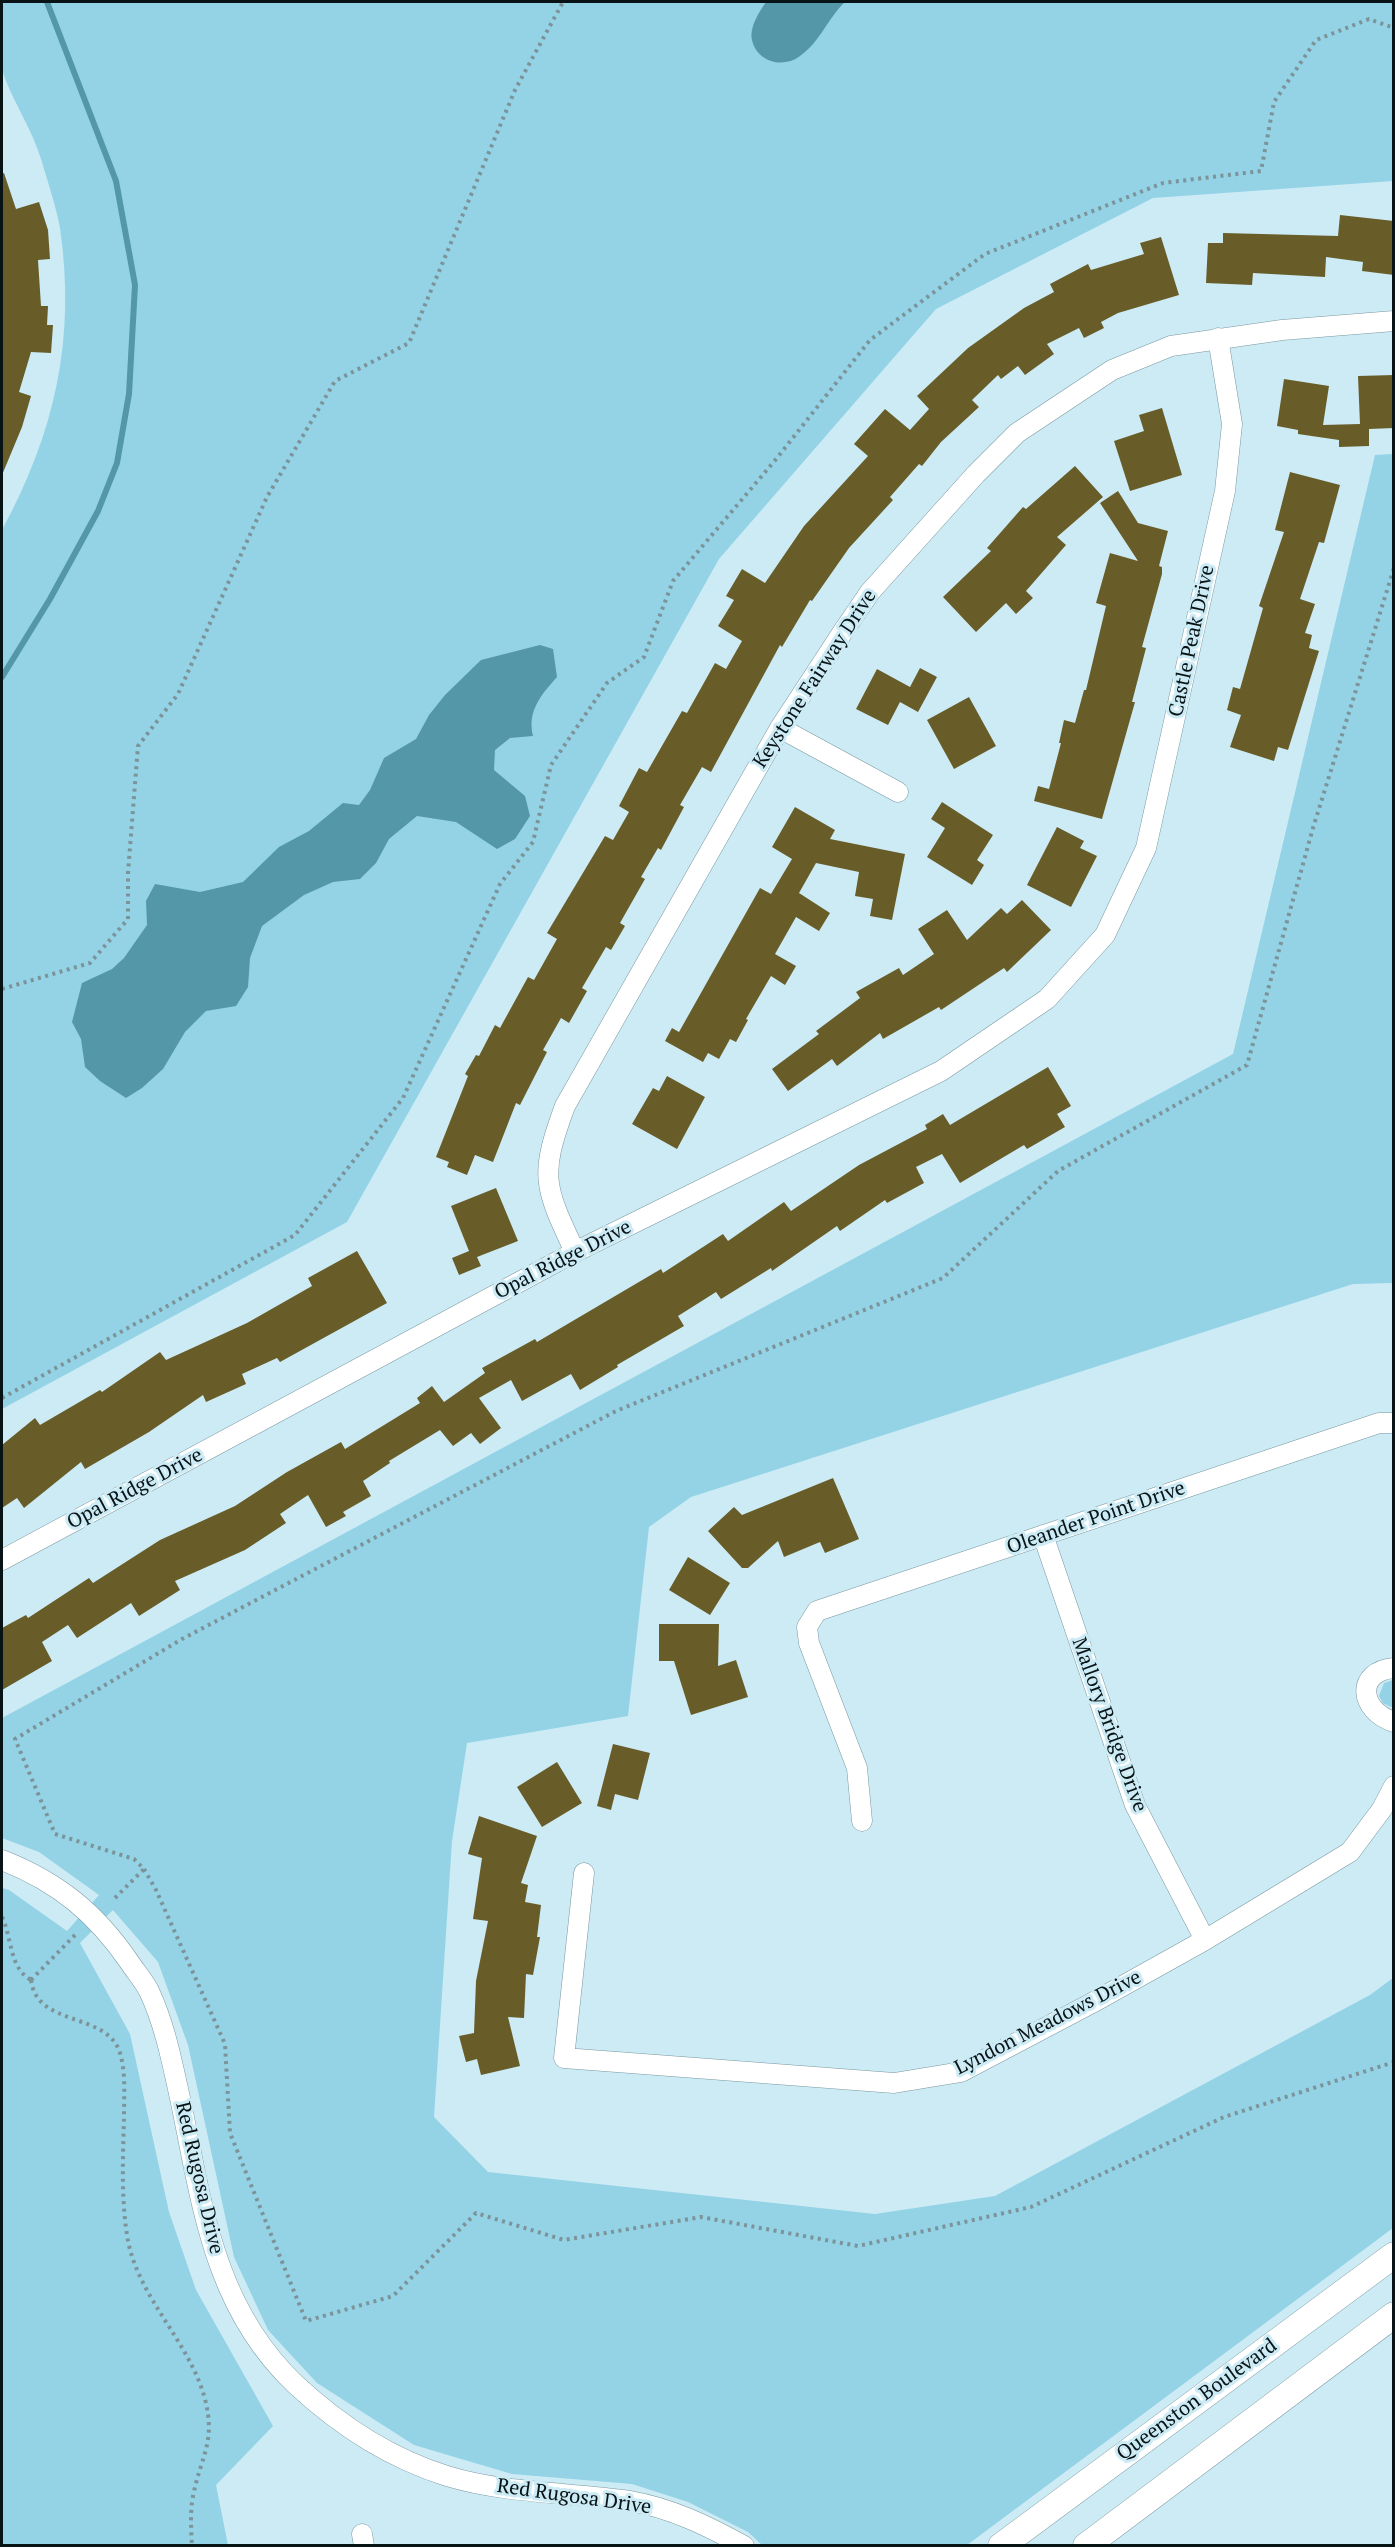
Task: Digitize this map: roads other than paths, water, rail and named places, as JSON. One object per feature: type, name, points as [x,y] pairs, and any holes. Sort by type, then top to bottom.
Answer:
[{"type":"main road","name":"Queenston Boulevard","points":[[1000,2546],[1390,2265]]},
{"type":"main road","points":[[1086,2546],[1394,2315]]},
{"type":"street","name":"Keystone Fairway Drive","points":[[576,1252],[554,1208],[547,1184],[548,1158],[566,1106],[780,728],[870,592],[976,474],[1017,433],[1112,370],[1171,346],[1218,338],[1394,321]]},
{"type":"street","name":"Castle Peak Drive","points":[[1105,935],[1146,848],[1225,491],[1232,424],[1218,338]]},
{"type":"street","points":[[780,728],[898,792]]},
{"type":"street","name":"Opal Ridge Drive","points":[[2,1560],[576,1252],[941,1071],[1047,999],[1105,935]]},
{"type":"street","name":"Oleander Point Drive","points":[[862,1821],[857,1768],[809,1643],[807,1627],[817,1611],[1379,1423],[1394,1423]]},
{"type":"street","name":"Mallory Bridge Drive","points":[[1043,1535],[1135,1805],[1205,1940]]},
{"type":"street","points":[[1394,1668],[1376,1673],[1370,1680],[1366,1697],[1373,1712],[1394,1722]]},
{"type":"street","name":"Lyndon Meadows Drive","points":[[584,1873],[564,2058],[894,2083],[961,2072],[1205,1940],[1350,1852],[1382,1809],[1394,1786]]},
{"type":"street","name":"Red Rugosa Drive","points":[[2,1860],[34,1873],[81,1906],[111,1936],[148,1990],[169,2045],[208,2234],[227,2287],[253,2334],[293,2382],[339,2422],[392,2455],[448,2477],[505,2488],[632,2501],[692,2518],[744,2546]]},
{"type":"waterway","points":[[2,677],[50,599],[98,511],[117,463],[129,394],[135,285],[116,181],[47,2]]}]
